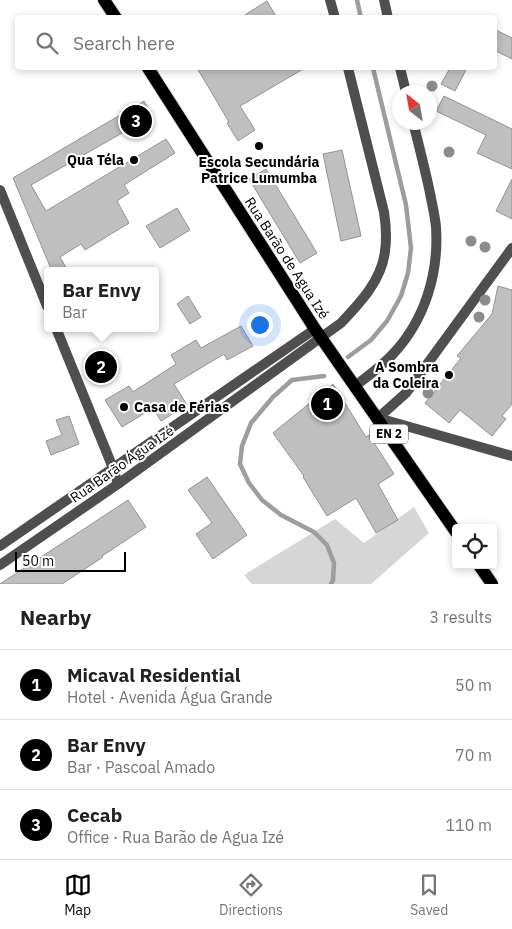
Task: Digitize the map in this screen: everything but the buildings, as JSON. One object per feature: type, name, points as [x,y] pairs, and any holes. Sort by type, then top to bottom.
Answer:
[{"type":"main road","points":[[104,0],[114,15]]},
{"type":"main road","name":"Rua Barão de Agua Izé","points":[[149,70],[318,333]]},
{"type":"main road","name":"EN 2","points":[[318,333],[452,526]]},
{"type":"main road","points":[[482,569],[492,584]]},
{"type":"street","points":[[330,0],[334,15]]},
{"type":"street","points":[[384,0],[387,15]]},
{"type":"street","name":"Rua Barão Água Izé","points":[[0,546],[113,468],[318,333],[341,323],[372,286],[380,271],[385,252],[384,212],[348,70]]},
{"type":"street","points":[[400,70],[404,85]]},
{"type":"street","points":[[355,386],[402,344],[418,319],[430,287],[435,266],[436,226],[428,180],[416,130]]},
{"type":"street","points":[[0,190],[44,299]]},
{"type":"street","points":[[378,418],[406,392],[512,248]]},
{"type":"street","points":[[58,332],[118,484]]},
{"type":"street","name":"Rua Barão Água Izé","points":[[0,565],[118,484],[318,333]]},
{"type":"street","points":[[378,418],[512,456]]},
{"type":"shaded area","points":[[414,507],[429,533],[371,584],[252,584],[244,575],[335,519],[364,543]]},
{"type":"waterway","points":[[357,0],[360,15]]},
{"type":"waterway","points":[[348,357],[371,340],[387,321],[401,296],[408,273],[411,248],[406,205],[373,70]]},
{"type":"waterway","points":[[324,376],[292,380],[273,397],[251,423],[242,446],[240,464],[249,483],[262,500],[281,515],[314,532],[327,545],[334,563],[331,584]]},
{"type":"place","name":"Cecab","points":[[136,121]]},
{"type":"place","name":"Escola Secundária Patrice Lumumba","points":[[259,146]]},
{"type":"place","name":"Qua Téla","points":[[134,160]]},
{"type":"place","name":"Bar Envy","points":[[101,367]]},
{"type":"place","name":"A Sombra da Coleira","points":[[449,375]]},
{"type":"place","name":"Micaval Residential","points":[[327,404]]},
{"type":"place","name":"Casa de Férias","points":[[124,407]]}]
